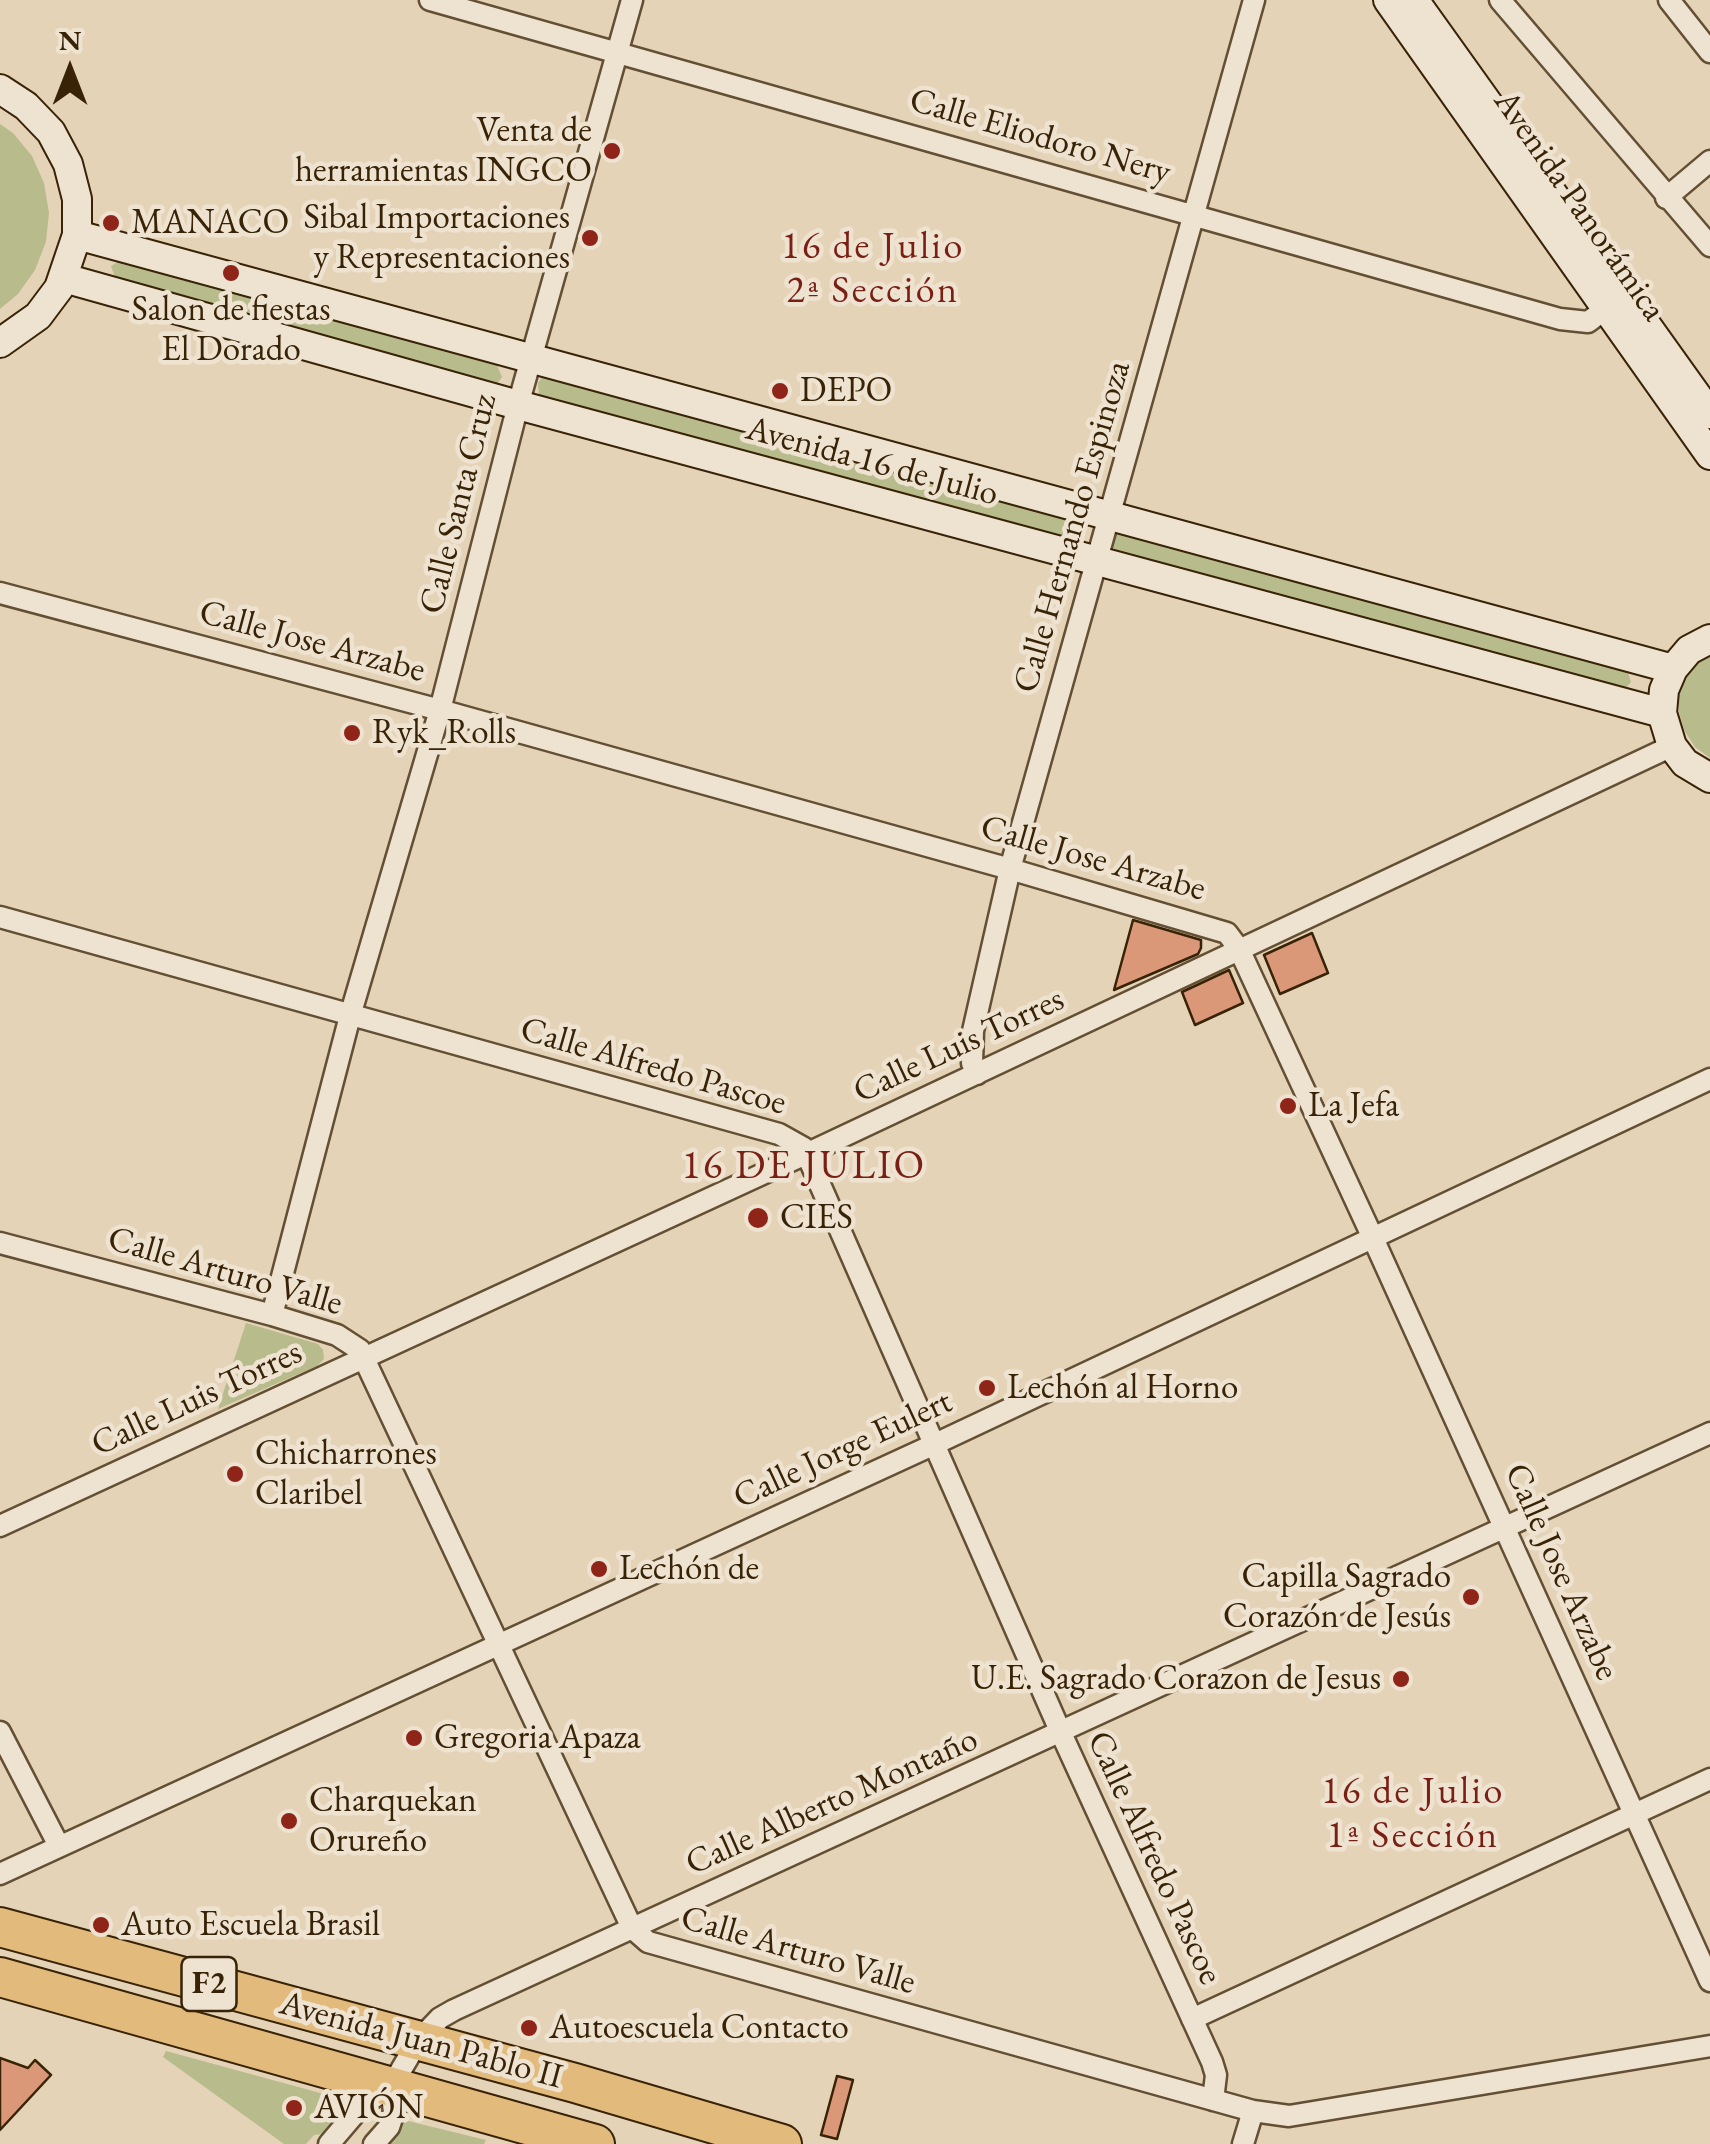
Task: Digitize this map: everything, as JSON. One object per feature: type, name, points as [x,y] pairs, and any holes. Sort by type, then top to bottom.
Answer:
[{"type":"highway","name":"Avenida Juan Pablo II","points":[[0,1927],[782,2144]]},
{"type":"highway","name":"Avenida Juan Pablo II","points":[[0,1978],[392,2088],[500,2131],[595,2144]]},
{"type":"street","name":"Calle Eliodoro Nery","points":[[430,0],[1560,319],[1588,322],[1615,302]]},
{"type":"street","name":"Calle Santa Cruz","points":[[272,1315],[350,1016],[440,710],[530,359],[632,0]]},
{"type":"street","name":"Calle Hernando Espinoza","points":[[977,1074],[972,1063],[973,1031],[1010,869],[1254,0]]},
{"type":"street","name":"Avenida Panorámica","points":[[1388,0],[1615,302],[1710,414]]},
{"type":"street","name":"Avenida Panorámica","points":[[1414,0],[1615,302],[1710,455]]},
{"type":"street","points":[[1500,0],[1710,246]]},
{"type":"street","points":[[1669,0],[1710,52]]},
{"type":"street","points":[[0,89],[26,106],[51,132],[68,164],[77,199],[77,235],[64,278],[38,316],[0,344]]},
{"type":"street","points":[[1666,198],[1710,161]]},
{"type":"street","name":"Avenida 16 de Julio","points":[[77,235],[1673,669]]},
{"type":"street","name":"Avenida 16 de Julio","points":[[64,278],[518,405],[1662,713]]},
{"type":"street","name":"Calle Jose Arzabe","points":[[0,593],[440,710],[1227,933],[1239,950],[1372,1236],[1710,1981]]},
{"type":"street","points":[[1710,639],[1690,650],[1673,669],[1664,690],[1662,713],[1672,746],[1685,763],[1710,778]]},
{"type":"street","name":"Calle Luis Torres","points":[[0,1526],[808,1153],[1672,746]]},
{"type":"street","name":"Calle Alfredo Pascoe","points":[[0,917],[779,1134],[808,1153],[1061,1733],[1216,2075],[1213,2100]]},
{"type":"street","name":"Calle Jorge Eulert","points":[[0,1874],[58,1844],[935,1444],[1710,1079]]},
{"type":"street","name":"Calle Arturo Valle","points":[[0,1243],[272,1315],[337,1334],[352,1343],[364,1356],[632,1928],[665,1948],[1252,2112],[1289,2116],[1710,2046]]},
{"type":"street","name":"Calle Alberto Montaño","points":[[392,2088],[418,2041],[440,2018],[454,2010],[1710,1433]]},
{"type":"street","points":[[0,1732],[58,1844]]},
{"type":"street","points":[[1192,2019],[1710,1779]]},
{"type":"street","points":[[329,2144],[362,2104],[392,2088],[394,2112],[389,2126],[374,2144]]},
{"type":"street","points":[[1243,2144],[1252,2112]]},
{"type":"green space","points":[[0,124],[32,156],[44,183],[49,213],[46,242],[35,270],[18,294],[0,309]]},
{"type":"green space","points":[[123,259],[496,363],[502,377],[497,384],[488,385],[116,280],[111,266]]},
{"type":"green space","points":[[543,376],[1076,520],[1076,535],[1063,542],[539,398],[538,383]]},
{"type":"green space","points":[[1120,529],[1625,663],[1631,682],[1623,691],[1119,556],[1113,547],[1113,536]]},
{"type":"green space","points":[[1710,653],[1710,758],[1695,747],[1684,730],[1679,694],[1696,663]]},
{"type":"green space","points":[[246,1323],[318,1344],[324,1359],[317,1366],[218,1409]]},
{"type":"green space","points":[[166,2051],[346,2100],[350,2107],[331,2133],[314,2135],[306,2144],[284,2144],[163,2057]]},
{"type":"green space","points":[[404,2120],[486,2140],[484,2144],[389,2144]]},
{"type":"building","points":[[1133,920],[1201,940],[1201,948],[1198,954],[1114,990]]},
{"type":"building","points":[[1312,933],[1328,973],[1280,994],[1264,955]]},
{"type":"building","points":[[1229,970],[1243,1003],[1195,1025],[1182,992]]},
{"type":"building","points":[[0,2058],[28,2068],[35,2060],[51,2075],[0,2130]]},
{"type":"building","points":[[837,2076],[853,2080],[837,2139],[821,2135]]},
{"type":"place","name":"Venta de herramientas INGCO","points":[[612,151]]},
{"type":"place","name":"MANACO","points":[[111,223]]},
{"type":"place","name":"Sibal Importaciones y Representaciones","points":[[590,238]]},
{"type":"place","name":"Salon de fiestas El Dorado","points":[[231,273]]},
{"type":"place","name":"DEPO","points":[[780,391]]},
{"type":"place","name":"Ryk_Rolls","points":[[352,733]]},
{"type":"place","name":"La Jefa","points":[[1288,1106]]},
{"type":"place","name":"CIES","points":[[758,1218]]},
{"type":"place","name":"Lechón al Horno","points":[[987,1388]]},
{"type":"place","name":"Chicharrones Claribel","points":[[235,1474]]},
{"type":"place","name":"Lechón de","points":[[599,1569]]},
{"type":"place","name":"Capilla Sagrado Corazón de Jesús","points":[[1471,1597]]},
{"type":"place","name":"U.E. Sagrado Corazon de Jesus","points":[[1401,1679]]},
{"type":"place","name":"Gregoria Apaza","points":[[414,1738]]},
{"type":"place","name":"Charquekan Orureño","points":[[289,1821]]},
{"type":"place","name":"Auto Escuela Brasil","points":[[101,1925]]},
{"type":"place","name":"Autoescuela Contacto","points":[[529,2028]]},
{"type":"place","name":"AVIÓN","points":[[294,2108]]},
{"type":"district","name":"16 de Julio 2ª Sección","points":[[873,270]]},
{"type":"district","name":"16 DE JULIO","points":[[804,1167]]},
{"type":"district","name":"16 de Julio 1ª Sección","points":[[1413,1815]]}]
